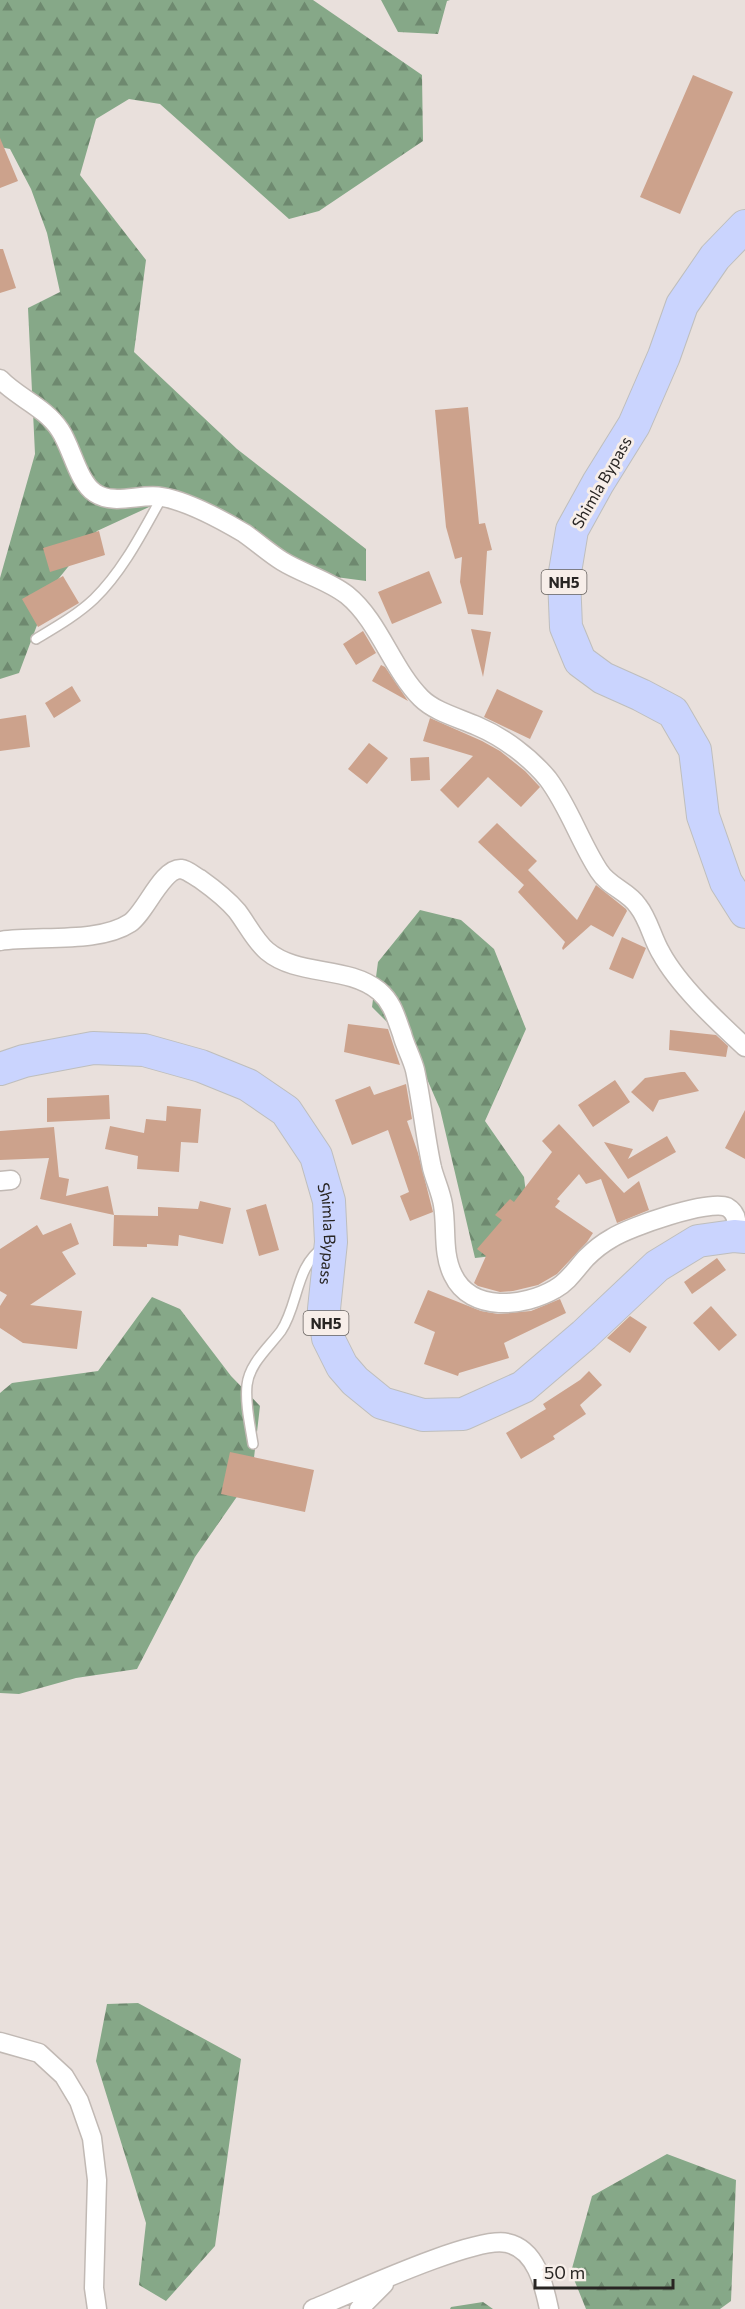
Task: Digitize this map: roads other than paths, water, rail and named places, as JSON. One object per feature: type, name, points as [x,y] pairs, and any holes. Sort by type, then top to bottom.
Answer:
[{"type":"highway","name":"Shimla Bypass","points":[[745,226],[715,256],[682,305],[664,356],[634,425],[572,530],[564,579],[566,627],[580,661],[603,678],[673,712],[695,750],[703,816],[726,882],[745,912]]},
{"type":"highway","name":"Shimla Bypass","points":[[0,1069],[24,1061],[93,1048],[144,1050],[201,1066],[248,1086],[286,1111],[316,1156],[329,1201],[331,1242],[324,1309],[328,1338],[342,1366],[355,1381],[382,1403],[423,1415],[463,1414],[523,1386],[584,1335],[657,1266],[698,1241],[740,1236]]},
{"type":"street","points":[[0,379],[47,414],[69,446],[83,479],[92,492],[104,498],[162,497],[183,503],[244,533],[283,561],[348,596],[363,612],[422,699],[442,711],[481,727],[517,750],[547,779],[570,814],[600,873],[614,887],[631,897],[640,908],[661,953],[675,972],[745,1047]]},
{"type":"street","points":[[0,941],[42,939],[117,930],[131,922],[144,909],[164,879],[178,868],[186,870],[221,894],[266,951],[288,963],[362,979],[381,993],[395,1011],[414,1067],[432,1167],[443,1205],[446,1253],[453,1276],[464,1291],[481,1301],[503,1304],[532,1298],[555,1289],[569,1278],[588,1256],[612,1238],[645,1223],[708,1206],[724,1206],[733,1212],[740,1236]]},
{"type":"street","points":[[0,2042],[39,2053],[64,2076],[79,2101],[92,2138],[97,2180],[94,2288],[98,2309]]},
{"type":"street","points":[[313,2309],[485,2242],[507,2243],[522,2250],[536,2267],[549,2309]]},
{"type":"street","points":[[359,2309],[392,2277]]},
{"type":"lane","points":[[36,639],[69,618],[94,598],[135,543],[162,497]]},
{"type":"lane","points":[[253,1444],[247,1383],[253,1367],[282,1329],[294,1305],[303,1271],[310,1257],[331,1242]]}]
